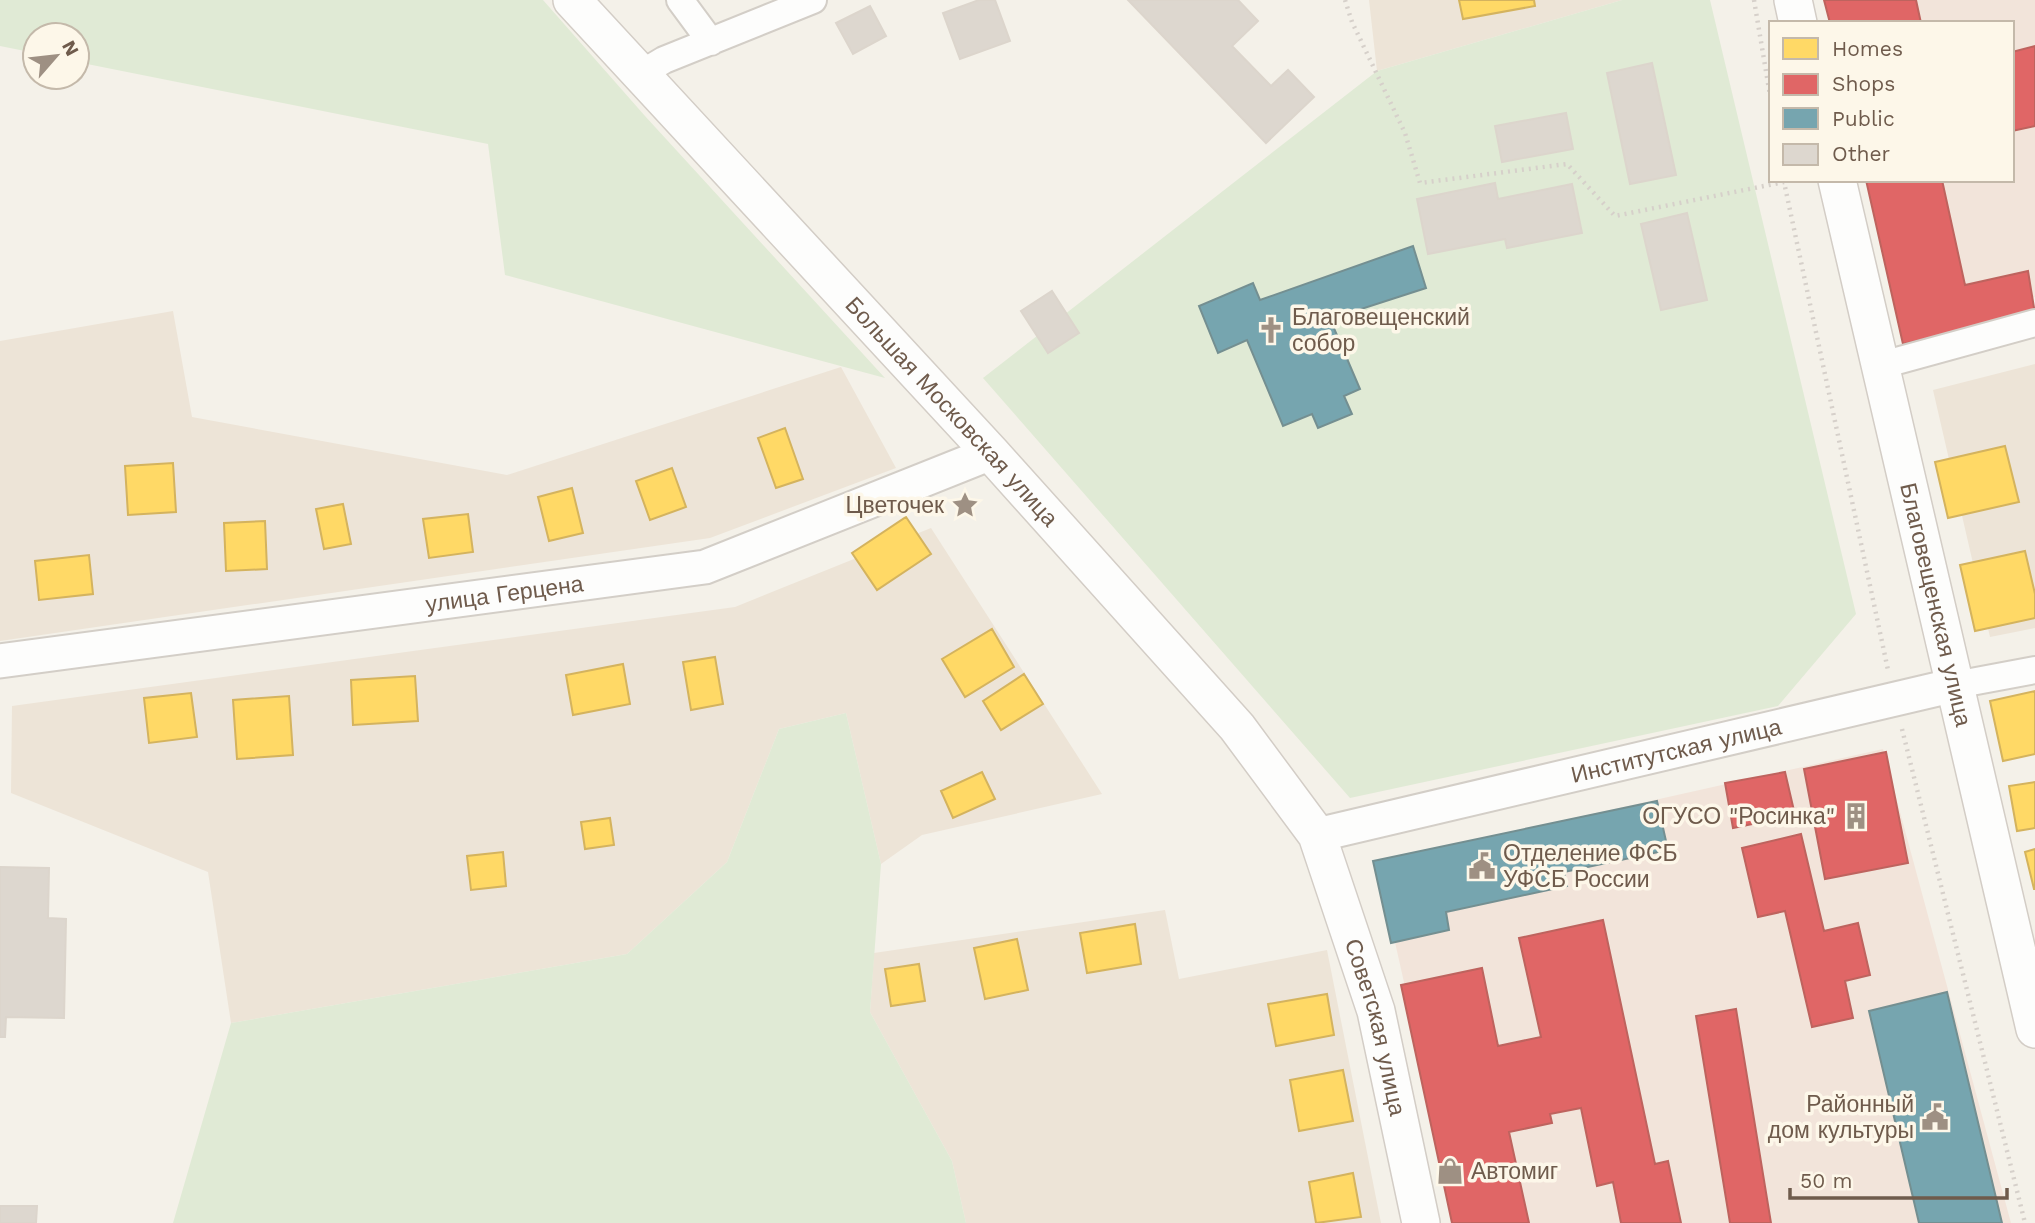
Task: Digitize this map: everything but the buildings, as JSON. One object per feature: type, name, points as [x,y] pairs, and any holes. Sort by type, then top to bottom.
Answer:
[{"type":"main road","name":"Большая Московская улица","points":[[572,0],[990,453],[1237,727],[1317,835]]},
{"type":"main road","points":[[1793,0],[1798,21]]},
{"type":"main road","name":"Благовещенская улица","points":[[1837,182],[2035,1029]]},
{"type":"main road","name":"Советская улица","points":[[1317,835],[1376,1011],[1421,1223]]},
{"type":"street","points":[[681,0],[711,42]]},
{"type":"street","points":[[639,75],[664,60],[813,0]]},
{"type":"street","points":[[1882,365],[2035,323]]},
{"type":"street","name":"улица Герцена","points":[[0,661],[705,567],[990,453]]},
{"type":"street","name":"Институтская улица","points":[[1317,835],[1894,699],[2035,670]]},
{"type":"path","points":[[1345,0],[1352,22],[1405,133],[1420,183],[1567,164],[1615,216],[1779,182]]},
{"type":"path","points":[[1754,0],[1769,90]]},
{"type":"path","points":[[1784,182],[1894,699],[2025,1223]]},
{"type":"shaded area","points":[[1369,0],[1622,0],[1377,71]]},
{"type":"shaded area","points":[[1825,0],[2035,0],[2035,297],[1910,332],[1872,182],[2014,182],[2014,21],[1830,21]]},
{"type":"shaded area","points":[[173,311],[192,417],[507,475],[841,367],[896,468],[710,538],[0,641],[0,341]]},
{"type":"shaded area","points":[[2035,364],[2035,628],[1990,637],[1933,390]]},
{"type":"shaded area","points":[[931,528],[1102,794],[922,835],[881,864],[846,713],[779,729],[727,862],[627,954],[231,1023],[208,872],[11,793],[12,706],[735,607]]},
{"type":"shaded area","points":[[1883,749],[2011,1223],[1458,1223],[1377,862]]},
{"type":"shaded area","points":[[1165,910],[1179,979],[1327,950],[1381,1223],[966,1223],[952,1161],[870,1012],[874,953]]},
{"type":"green space","points":[[0,0],[543,0],[645,116],[885,378],[505,275],[488,144],[91,65],[91,21],[21,21],[21,50],[0,46]]},
{"type":"green space","points":[[1622,0],[1710,0],[1856,614],[1778,706],[1350,798],[983,378],[1377,71]]},
{"type":"green space","points":[[846,713],[881,864],[870,1012],[952,1161],[966,1223],[173,1223],[231,1023],[627,954],[727,862],[779,729]]},
{"type":"place","name":"Благовещенский собор","points":[[1271,330]]},
{"type":"place","name":"Цветочек","points":[[965,505]]},
{"type":"place","name":"ОГУСО \"Росинка\"","points":[[1856,816]]},
{"type":"place","name":"Отделение ФСБ УФСБ России","points":[[1482,866]]},
{"type":"place","name":"Районный дом культуры","points":[[1935,1117]]},
{"type":"place","name":"Автомиг","points":[[1450,1171]]}]
